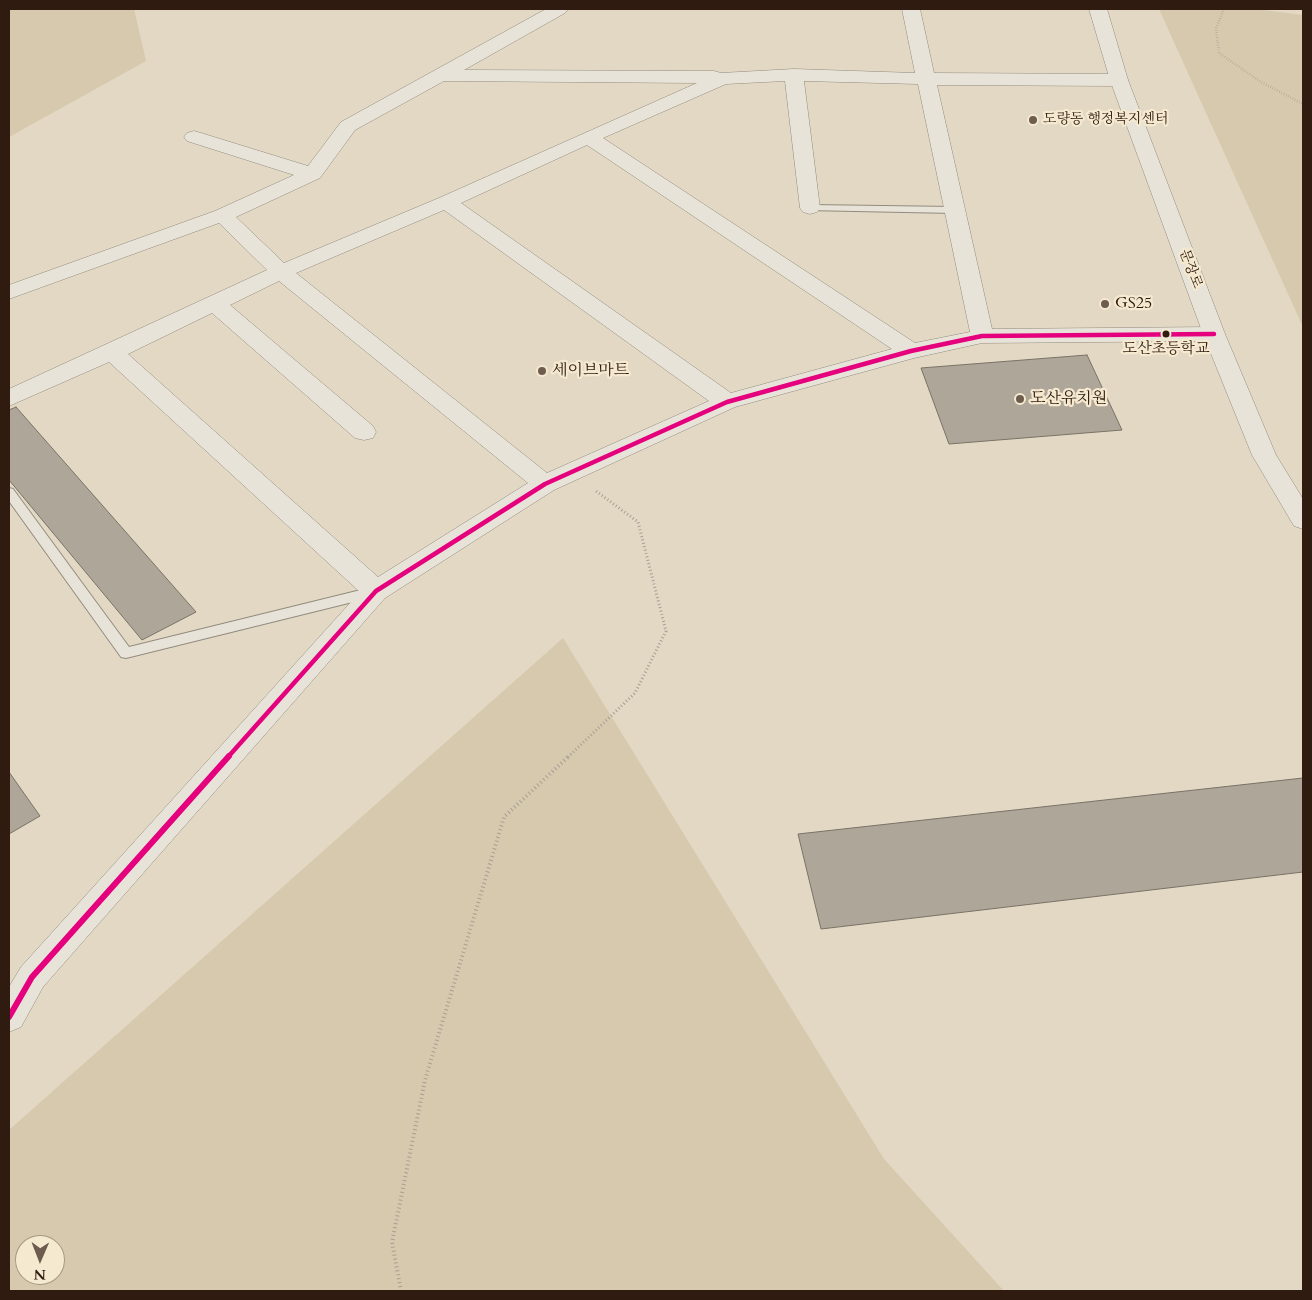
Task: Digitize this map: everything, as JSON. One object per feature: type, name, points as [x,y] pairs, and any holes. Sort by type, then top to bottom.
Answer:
[{"type":"street","points":[[9,292],[222,215],[313,174],[348,126],[559,9]]},
{"type":"street","points":[[912,9],[982,336]]},
{"type":"street","name":"문장로","points":[[1098,9],[1119,80],[1214,334],[1264,455],[1303,520]]},
{"type":"street","points":[[442,75],[722,78],[794,75],[926,79],[1119,80]]},
{"type":"street","points":[[794,75],[810,208]]},
{"type":"street","points":[[9,398],[112,352],[281,272],[446,202],[722,78]]},
{"type":"street","points":[[194,137],[313,174]]},
{"type":"street","points":[[588,137],[912,351]]},
{"type":"street","points":[[446,202],[727,402]]},
{"type":"street","points":[[222,215],[281,272],[545,484]]},
{"type":"street","points":[[214,303],[364,432]]},
{"type":"street","points":[[9,1017],[32,977],[376,591],[545,484],[727,402],[912,351],[982,336],[1214,334]]},
{"type":"street","points":[[112,352],[376,591]]},
{"type":"lane","points":[[810,208],[954,210]]},
{"type":"lane","points":[[9,492],[126,653],[376,591]]},
{"type":"path","points":[[1224,9],[1216,28],[1219,54],[1261,82],[1303,104]]},
{"type":"path","points":[[401,1291],[392,1242],[425,1080],[504,817],[635,693],[666,632],[638,522],[569,472]]},
{"type":"shaded area","points":[[9,9],[134,9],[146,61],[9,137]]},
{"type":"shaded area","points":[[1159,9],[1256,9],[1303,15],[1303,327]]},
{"type":"shaded area","points":[[563,638],[884,1159],[1004,1291],[9,1291],[9,1130]]},
{"type":"building","name":"도산유치원","points":[[1087,355],[1122,430],[949,444],[921,368]]},
{"type":"building","points":[[16,407],[196,612],[142,640],[9,480],[9,410]]},
{"type":"building","points":[[9,772],[40,816],[9,834]]},
{"type":"building","points":[[1303,778],[1303,872],[821,929],[798,834]]},
{"type":"transit line","points":[[9,1017],[32,977],[376,591],[545,484],[727,402],[911,351],[982,336],[1214,334]]},
{"type":"place","name":"도량동 행정복지센터","points":[[1033,120]]},
{"type":"place","name":"GS25","points":[[1105,304]]},
{"type":"place","name":"도산초등학교","points":[[1166,334]]},
{"type":"place","name":"세이브마트","points":[[542,371]]},
{"type":"place","name":"도산유치원","points":[[1020,399]]}]
